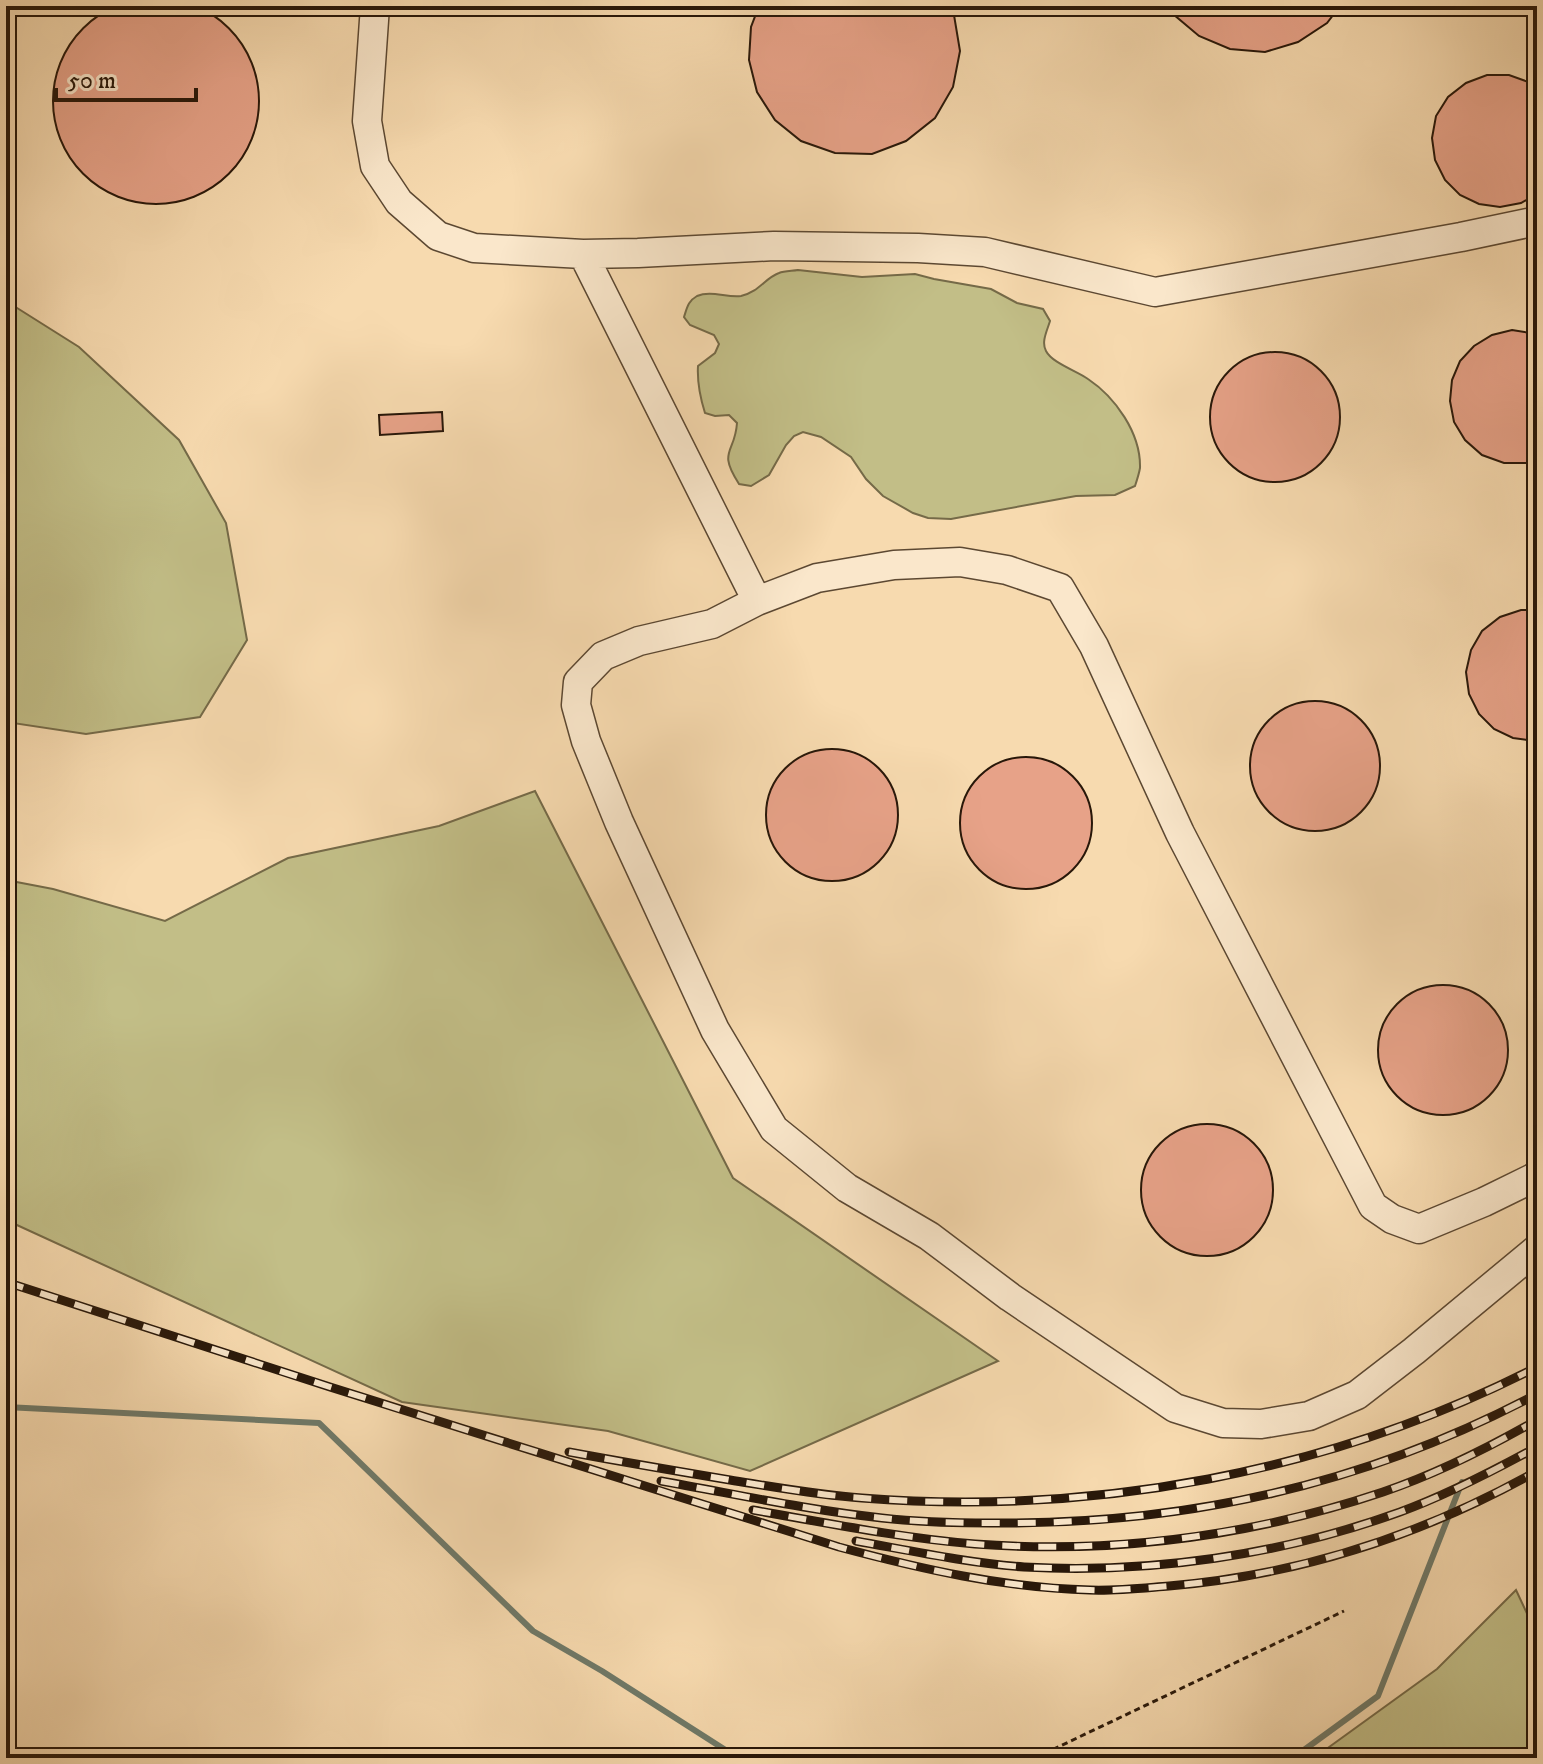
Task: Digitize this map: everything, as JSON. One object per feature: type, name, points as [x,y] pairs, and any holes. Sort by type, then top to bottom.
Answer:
[{"type":"lane","points":[[375,6],[367,121],[375,166],[399,202],[438,236],[474,248],[583,254],[774,246],[985,252],[1155,292],[1537,221]]},
{"type":"lane","points":[[583,254],[757,601]]},
{"type":"lane","points":[[1537,1176],[1419,1229],[1392,1219],[1373,1206],[1180,833],[1094,646],[1060,588],[1007,570],[960,562],[894,565],[817,578],[757,601],[712,624],[639,641],[603,656],[578,682],[576,705],[586,741],[619,822],[715,1030],[774,1129],[847,1188],[929,1236],[1010,1297],[1175,1408],[1223,1423],[1261,1424],[1309,1416],[1357,1395],[1537,1249]]},
{"type":"path","points":[[1035,1758],[1344,1611]]},
{"type":"shaded area","points":[[798,270],[862,277],[915,274],[991,289],[1017,303],[1043,309],[1050,321],[1045,336],[1046,351],[1108,396],[1131,429],[1140,468],[1135,486],[1115,495],[1076,496],[951,519],[928,518],[883,496],[851,457],[821,437],[803,432],[786,445],[769,475],[751,486],[739,484],[728,458],[737,423],[729,415],[705,413],[699,390],[698,366],[715,353],[719,344],[714,335],[690,325],[684,317],[690,302],[697,296],[741,296],[779,273]]},
{"type":"shaded area","points":[[6,301],[79,347],[179,440],[226,523],[247,640],[200,717],[86,734],[6,722]]},
{"type":"shaded area","points":[[535,791],[733,1178],[998,1361],[750,1471],[608,1431],[402,1402],[6,1220],[6,880],[53,889],[165,921],[288,858],[439,826]]},
{"type":"shaded area","points":[[1516,1590],[1537,1635],[1537,1758],[1314,1758],[1437,1669]]},
{"type":"building","points":[[156,-2],[196,5],[229,28],[252,61],[259,101],[252,141],[229,174],[196,197],[156,204],[116,197],[83,174],[60,141],[53,101],[60,61],[83,28],[116,5]]},
{"type":"building","points":[[759,6],[949,6],[954,15],[960,51],[953,87],[935,118],[906,141],[872,154],[835,153],[801,141],[775,120],[757,92],[749,60],[751,27]]},
{"type":"building","points":[[1168,6],[1340,6],[1327,23],[1298,42],[1265,52],[1230,49],[1199,36]]},
{"type":"building","points":[[1487,75],[1509,75],[1537,88],[1537,194],[1521,203],[1500,207],[1479,204],[1460,195],[1445,180],[1435,160],[1432,138],[1436,116],[1448,97],[1466,83]]},
{"type":"building","points":[[1512,330],[1537,334],[1537,460],[1527,463],[1504,463],[1482,455],[1465,440],[1454,422],[1450,401],[1452,380],[1460,361],[1474,346],[1492,335]]},
{"type":"building","points":[[1275,352],[1300,357],[1321,371],[1335,392],[1340,417],[1335,442],[1321,463],[1300,477],[1275,482],[1250,477],[1229,463],[1215,442],[1210,417],[1215,392],[1229,371],[1250,357]]},
{"type":"building","points":[[442,412],[443,431],[380,435],[379,415]]},
{"type":"building","points":[[1521,610],[1537,610],[1537,741],[1513,738],[1494,729],[1479,714],[1469,694],[1466,672],[1471,650],[1482,631],[1500,617]]},
{"type":"building","points":[[1315,701],[1340,706],[1361,720],[1375,741],[1380,766],[1375,791],[1361,812],[1340,826],[1315,831],[1290,826],[1269,812],[1255,791],[1250,766],[1255,741],[1269,720],[1290,706]]},
{"type":"building","points":[[832,749],[857,754],[879,768],[893,790],[898,815],[893,840],[879,862],[857,876],[832,881],[807,876],[785,862],[771,840],[766,815],[771,790],[785,768],[807,754]]},
{"type":"building","points":[[1026,757],[1051,762],[1073,776],[1087,798],[1092,823],[1087,848],[1073,870],[1051,884],[1026,889],[1001,884],[979,870],[965,848],[960,823],[965,798],[979,776],[1001,762]]},
{"type":"building","points":[[1443,985],[1468,990],[1489,1004],[1503,1025],[1508,1050],[1503,1075],[1489,1096],[1468,1110],[1443,1115],[1418,1110],[1397,1096],[1383,1075],[1378,1050],[1383,1025],[1397,1004],[1418,990]]},
{"type":"building","points":[[1207,1124],[1232,1129],[1254,1143],[1268,1165],[1273,1190],[1268,1215],[1254,1237],[1232,1251],[1207,1256],[1182,1251],[1160,1237],[1146,1215],[1141,1190],[1146,1165],[1160,1143],[1182,1129]]},
{"type":"waterway","points":[[6,1407],[319,1423],[533,1631],[738,1758]]},
{"type":"waterway","points":[[1293,1758],[1378,1696],[1462,1482]]},
{"type":"railway","points":[[6,1282],[839,1547],[932,1570],[1026,1586],[1090,1590],[1169,1586],[1217,1581],[1313,1562],[1405,1533],[1494,1494],[1537,1471]]},
{"type":"railway","points":[[569,1452],[846,1497],[949,1502],[1036,1500],[1123,1492],[1208,1479],[1293,1460],[1377,1435],[1458,1404],[1537,1367]]},
{"type":"railway","points":[[661,1481],[827,1511],[909,1520],[1063,1522],[1134,1516],[1204,1507],[1340,1475],[1472,1426],[1537,1394]]},
{"type":"railway","points":[[753,1510],[892,1534],[975,1544],[1130,1544],[1233,1530],[1334,1507],[1423,1477],[1537,1420]]},
{"type":"railway","points":[[856,1541],[961,1560],[1024,1567],[1120,1567],[1215,1558],[1309,1540],[1400,1512],[1470,1482],[1537,1447]]}]
